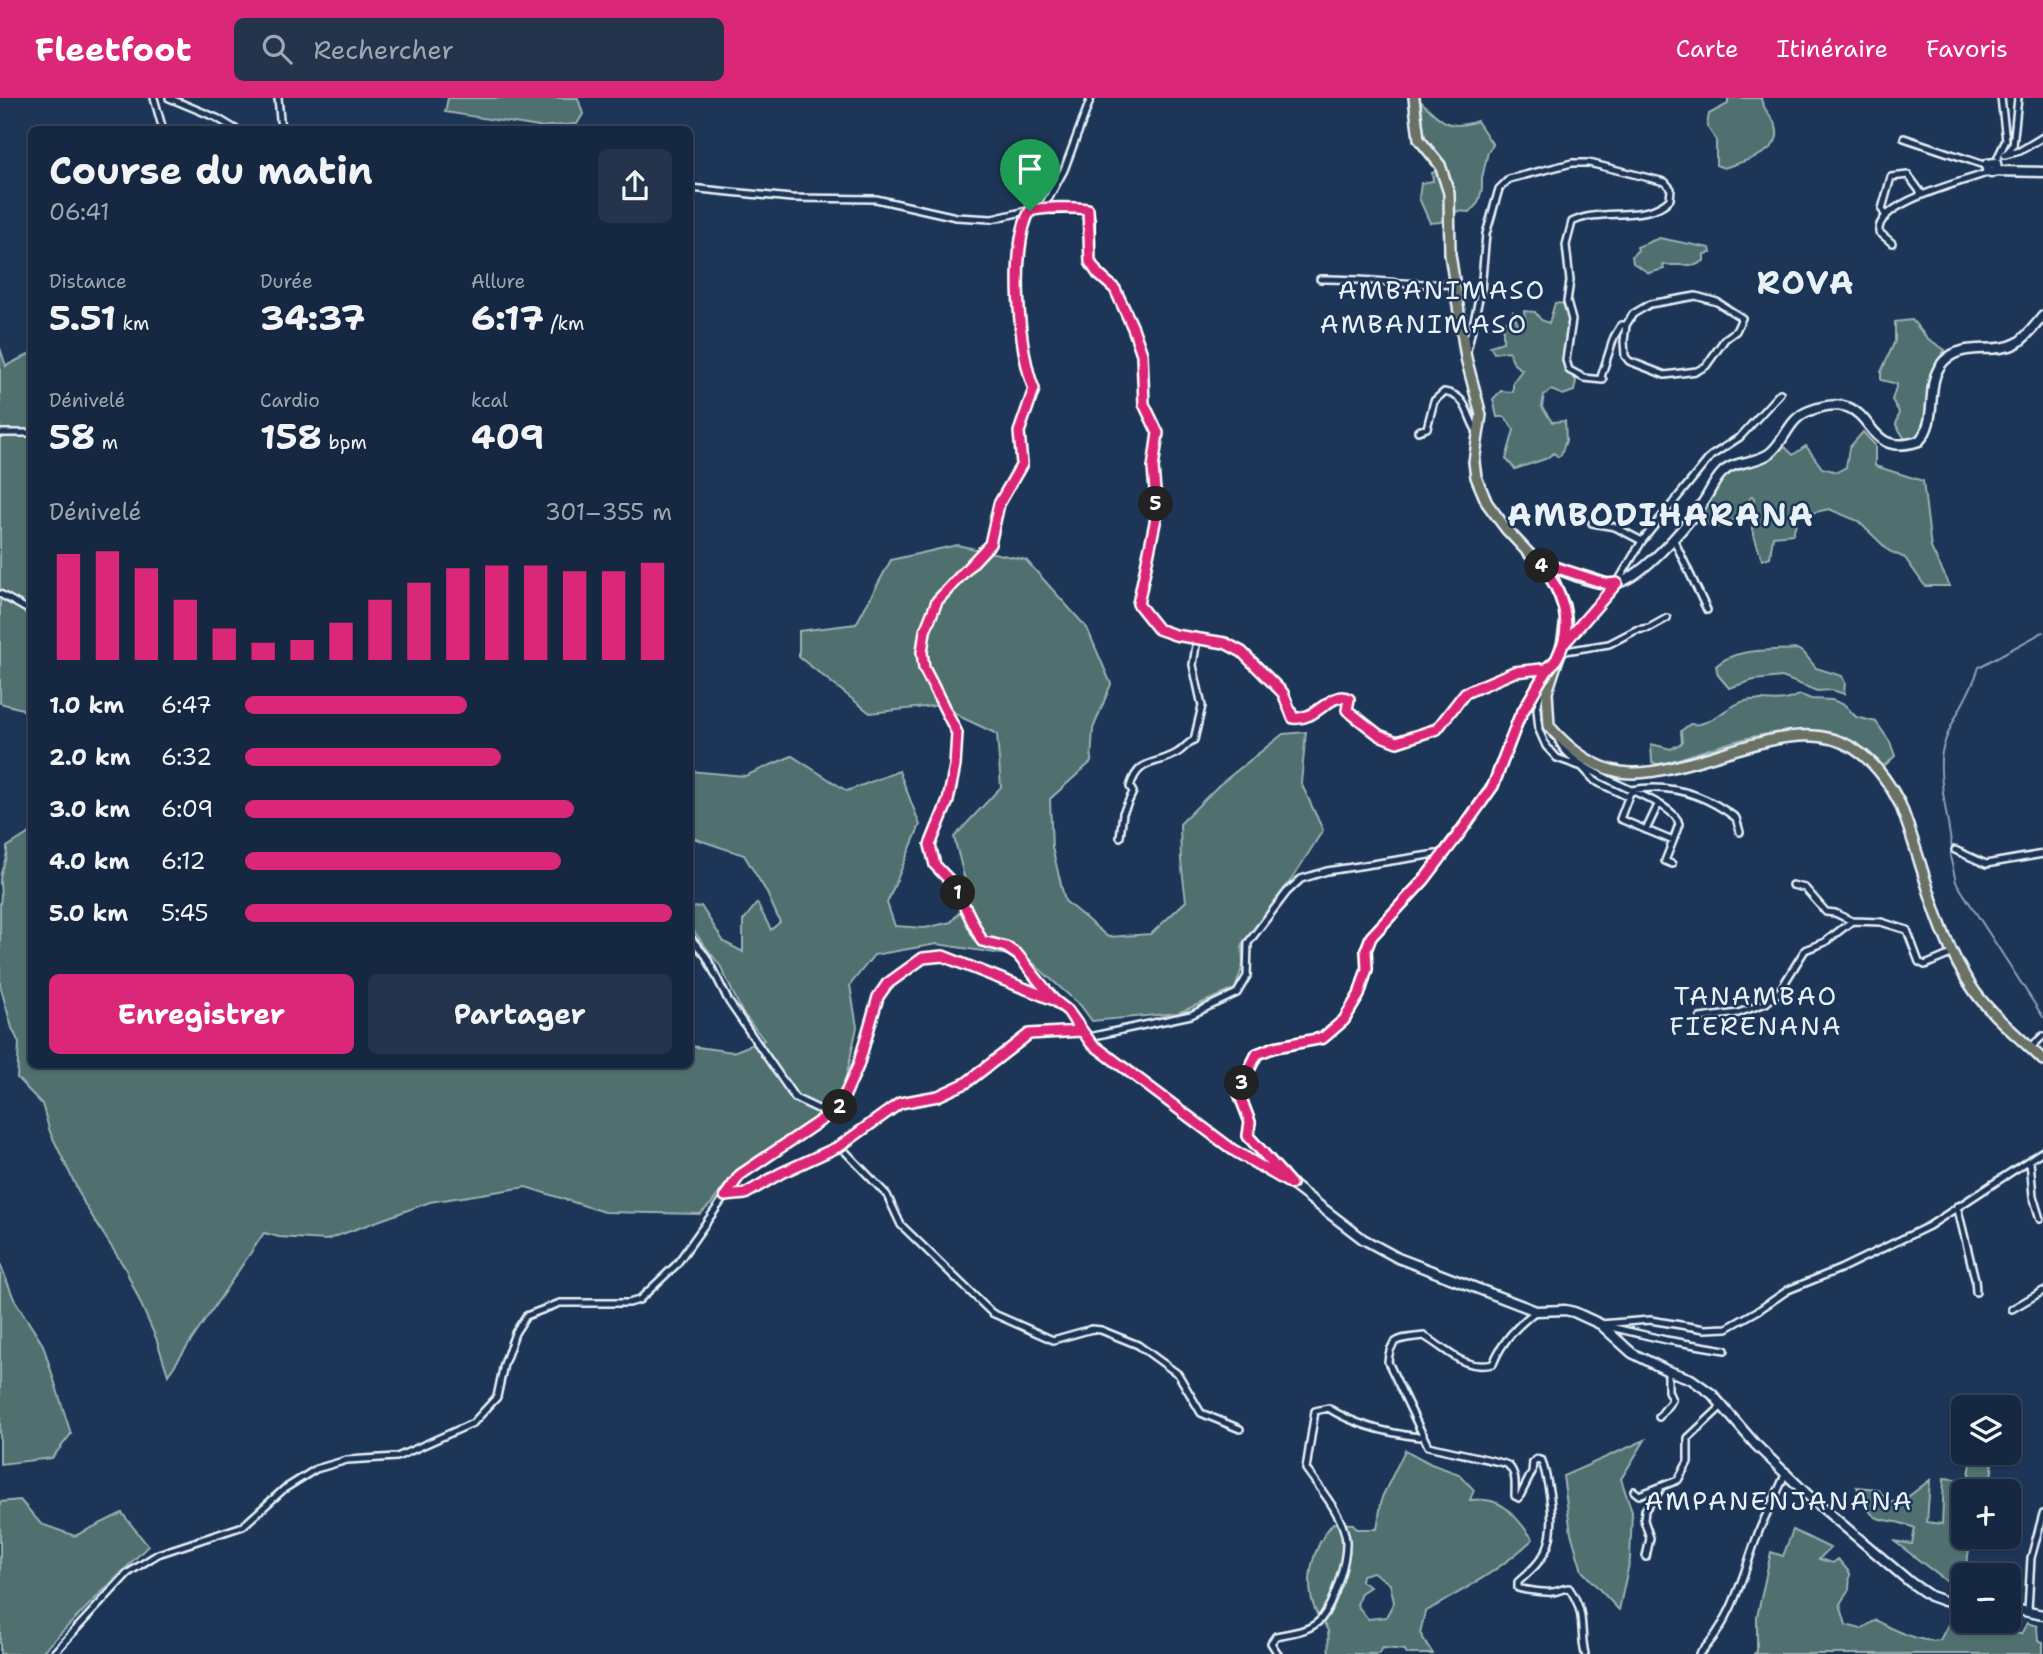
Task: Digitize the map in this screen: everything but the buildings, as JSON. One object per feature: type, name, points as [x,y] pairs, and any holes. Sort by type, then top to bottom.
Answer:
[{"type":"main road","points":[[1415,99],[1419,139],[1440,165],[1447,180],[1451,208],[1449,242],[1455,284],[1466,358],[1480,403],[1474,462],[1479,487],[1507,530],[1553,579],[1564,606],[1566,620],[1559,653],[1547,676],[1549,726],[1575,751],[1601,765],[1632,772],[1678,766],[1793,735],[1830,738],[1848,743],[1864,753],[1878,767],[1896,796],[1951,954],[1977,995],[2043,1060]]},
{"type":"street","points":[[154,98],[162,126]]},
{"type":"street","points":[[169,98],[230,126]]},
{"type":"street","points":[[278,98],[281,126]]},
{"type":"street","points":[[1044,207],[1064,170],[1091,98]]},
{"type":"street","points":[[1993,166],[2006,140],[2001,98]]},
{"type":"street","points":[[1883,219],[1922,194],[1962,183],[1993,166],[2006,155],[2013,146],[2018,98]]},
{"type":"street","points":[[2006,155],[2020,151],[2043,137]]},
{"type":"street","points":[[1905,138],[1993,166],[2043,172]]},
{"type":"street","points":[[1466,358],[1481,290],[1486,234],[1499,189],[1509,179],[1572,163],[1589,163],[1665,182],[1671,189],[1670,199],[1659,208],[1612,216],[1591,215],[1572,222],[1567,234],[1570,281],[1567,302],[1572,320],[1566,360],[1569,370],[1584,378],[1603,380],[1601,377],[1614,337],[1621,325],[1626,325],[1639,310],[1659,302],[1686,296],[1705,298],[1735,311],[1742,318],[1736,331],[1726,339],[1706,366],[1692,372],[1665,375],[1635,365],[1625,356],[1626,325]]},
{"type":"street","points":[[1892,243],[1879,232],[1891,177],[1908,175],[1922,194]]},
{"type":"street","points":[[693,188],[791,198],[876,199],[956,217],[992,219],[1044,207],[1053,210],[1088,209],[1090,262],[1098,274],[1115,289],[1133,328],[1142,354],[1144,404],[1158,433],[1153,468],[1157,513],[1138,604],[1158,629],[1175,635],[1225,643],[1242,652],[1283,693],[1293,718],[1301,719],[1313,715],[1336,697],[1344,696],[1349,699],[1347,710],[1379,735],[1397,742],[1437,729],[1465,693],[1501,677],[1514,672],[1542,669],[1547,676]]},
{"type":"street","points":[[1030,211],[1025,219],[1017,269],[1021,331],[1029,377],[1034,389],[1019,432],[1022,464],[999,504],[990,544],[937,601],[925,631],[922,652],[924,668],[957,733],[955,766],[948,801],[930,845],[935,865],[954,885],[982,941],[1006,947],[1018,955],[1054,1000],[1068,1011],[1091,1043],[1233,1150],[1291,1184],[1363,1239],[1398,1258],[1536,1311],[1565,1310],[1600,1324],[1666,1340],[1725,1350]]},
{"type":"street","points":[[1321,279],[1351,278],[1421,285],[1455,284]]},
{"type":"street","points":[[1539,562],[1607,584],[1617,583],[1647,564],[1673,538],[1702,504],[1725,470],[1766,456],[1781,441],[1794,420],[1813,409],[1848,405],[1860,413],[1877,438],[1899,444],[1919,441],[1928,430],[1934,383],[1944,360],[1959,352],[2016,343],[2043,316]]},
{"type":"street","points":[[1418,431],[1427,428],[1434,401],[1444,392],[1457,395],[1470,411],[1471,423],[1478,433]]},
{"type":"street","points":[[1559,653],[1617,583],[1642,541],[1711,456],[1740,437],[1780,393]]},
{"type":"street","points":[[0,433],[28,433]]},
{"type":"street","points":[[1592,523],[1615,527],[1642,541]]},
{"type":"street","points":[[1673,538],[1707,610]]},
{"type":"street","points":[[0,594],[28,610]]},
{"type":"street","points":[[1559,653],[1609,644],[1667,618]]},
{"type":"street","points":[[1120,837],[1123,813],[1133,792],[1130,787],[1133,776],[1149,763],[1175,755],[1194,740],[1202,706],[1193,665],[1197,639]]},
{"type":"street","points":[[1547,676],[1537,709],[1539,730],[1546,746],[1557,758],[1582,767],[1595,781],[1628,797]]},
{"type":"street","points":[[1291,1184],[1248,1136],[1250,1122],[1238,1091],[1247,1070],[1257,1054],[1275,1047],[1323,1038],[1344,1020],[1359,995],[1367,969],[1366,950],[1371,937],[1411,895],[1493,786],[1519,718],[1547,676]]},
{"type":"street","points":[[1556,734],[1558,743],[1566,753],[1598,775],[1631,790],[1678,818],[1679,824],[1665,861],[1672,864]]},
{"type":"street","points":[[1631,790],[1663,786],[1704,799],[1736,818],[1740,832]]},
{"type":"street","points":[[1631,790],[1620,819],[1673,841]]},
{"type":"street","points":[[1646,830],[1658,805]]},
{"type":"street","points":[[1955,850],[1986,864],[2043,854]]},
{"type":"street","points":[[1088,1037],[1191,1015],[1237,993],[1247,976],[1248,943],[1300,879],[1360,865],[1442,855]]},
{"type":"street","points":[[1792,885],[1805,888],[1826,912],[1852,921],[1881,922],[1907,930],[1919,962],[1925,965],[1951,954]]},
{"type":"street","points":[[1700,1018],[1738,1013],[1766,1003],[1779,992],[1805,950],[1825,942],[1852,921]]},
{"type":"street","points":[[693,941],[706,956],[729,1002],[795,1098],[818,1109],[839,1108]]},
{"type":"street","points":[[53,1654],[61,1649],[128,1573],[158,1554],[243,1527],[284,1489],[316,1469],[347,1460],[397,1457],[473,1423],[497,1397],[511,1343],[526,1316],[560,1303],[629,1303],[639,1300],[676,1265],[740,1175],[839,1108],[858,1066],[878,997],[887,984],[923,958],[943,956],[1054,1000]]},
{"type":"street","points":[[725,1196],[745,1194],[781,1173],[840,1146],[900,1103],[938,1096],[966,1083],[1029,1034],[1081,1031]]},
{"type":"street","points":[[2030,1048],[2043,1036]]},
{"type":"street","points":[[840,1146],[887,1195],[901,1225],[992,1313],[1053,1340],[1092,1329],[1138,1345],[1178,1374],[1201,1413],[1240,1429]]},
{"type":"street","points":[[1600,1324],[1650,1320],[1705,1329],[1727,1328],[1788,1290],[1929,1226],[2043,1151]]},
{"type":"street","points":[[2030,1161],[2033,1196],[2040,1219]]},
{"type":"street","points":[[1957,1206],[1976,1292]]},
{"type":"street","points":[[2011,1309],[2043,1291]]},
{"type":"street","points":[[1536,1311],[1500,1346],[1493,1364],[1479,1368],[1469,1366],[1423,1336],[1395,1340],[1390,1347],[1388,1362],[1429,1446],[1486,1460],[1502,1461],[1508,1465],[1514,1476],[1517,1498],[1523,1494],[1533,1462],[1537,1459],[1542,1461],[1552,1501],[1548,1547],[1535,1566],[1518,1582],[1518,1588],[1527,1592],[1537,1589],[1552,1592],[1569,1588],[1578,1603],[1585,1654]]},
{"type":"street","points":[[1600,1324],[1632,1353],[1691,1379],[1723,1405],[1755,1444],[1812,1499],[1910,1582],[1930,1596],[1951,1602]]},
{"type":"street","points":[[1659,1417],[1672,1400],[1668,1391],[1668,1371]]},
{"type":"street","points":[[1634,1491],[1639,1495],[1678,1480],[1688,1462],[1688,1438],[1723,1405]]},
{"type":"street","points":[[1278,1654],[1271,1643],[1276,1636],[1299,1632],[1321,1619],[1341,1577],[1346,1542],[1343,1531],[1333,1510],[1306,1469],[1315,1411],[1328,1408],[1360,1425],[1419,1437],[1423,1434]]},
{"type":"street","points":[[1699,1654],[1710,1644],[1744,1578],[1759,1532],[1786,1471]]},
{"type":"street","points":[[1646,1557],[1650,1538],[1644,1520],[1645,1510],[1660,1489]]},
{"type":"street","points":[[2028,1611],[2031,1558],[2043,1514]]},
{"type":"street","points":[[2021,1610],[2043,1615]]},
{"type":"green space","points":[[448,98],[578,98],[583,114],[577,124],[533,126],[445,112]]},
{"type":"green space","points":[[1417,98],[1450,124],[1477,121],[1493,145],[1488,152],[1478,203],[1470,212],[1453,211],[1450,185],[1423,146]]},
{"type":"green space","points":[[1728,98],[1761,98],[1777,132],[1776,141],[1762,154],[1724,168],[1716,165],[1716,140],[1707,126],[1709,114],[1728,104]]},
{"type":"green space","points":[[1437,171],[1447,203],[1441,222],[1430,223],[1419,198],[1421,183],[1433,181],[1432,173]]},
{"type":"green space","points":[[1659,238],[1710,248],[1711,253],[1704,254],[1704,261],[1696,265],[1663,265],[1664,269],[1649,273],[1633,263],[1632,256],[1638,250],[1637,247]]},
{"type":"green space","points":[[1555,303],[1566,304],[1569,319],[1563,362],[1576,381],[1574,391],[1563,395],[1551,390],[1544,395],[1542,407],[1552,422],[1565,421],[1566,440],[1558,457],[1554,453],[1545,459],[1515,469],[1506,459],[1514,430],[1505,417],[1497,417],[1493,399],[1501,391],[1513,392],[1513,382],[1522,370],[1514,364],[1509,351],[1494,353],[1490,346],[1503,342],[1503,323],[1509,320],[1513,312],[1519,327],[1526,324],[1524,311],[1535,312],[1541,320],[1549,323]]},
{"type":"green space","points":[[1912,320],[1927,338],[1945,350],[1930,377],[1924,425],[1915,438],[1907,442],[1896,425],[1899,412],[1892,400],[1897,384],[1881,380],[1881,372],[1895,341],[1895,322]]},
{"type":"green space","points":[[0,348],[6,366],[28,355],[28,716],[22,709],[0,703]]},
{"type":"green space","points":[[1863,432],[1875,445],[1875,466],[1923,481],[1931,548],[1950,586],[1925,586],[1905,558],[1889,551],[1858,521],[1829,509],[1798,516],[1793,534],[1773,536],[1770,557],[1762,560],[1752,529],[1752,496],[1731,523],[1714,528],[1697,517],[1716,483],[1733,468],[1765,456],[1783,445],[1793,455],[1806,446],[1822,468],[1837,472],[1846,467],[1849,448]]},
{"type":"green space","points":[[957,545],[1026,560],[1087,628],[1111,684],[1093,729],[1091,762],[1050,799],[1052,847],[1065,901],[1108,937],[1151,934],[1186,901],[1180,824],[1219,785],[1283,734],[1306,732],[1301,783],[1323,830],[1294,876],[1242,944],[1243,965],[1235,989],[1178,1013],[1092,1021],[1081,1006],[1027,958],[937,944],[874,955],[850,985],[857,1027],[841,1101],[737,1170],[700,1214],[604,1212],[526,1187],[430,1202],[326,1240],[279,1237],[264,1233],[168,1375],[156,1338],[125,1268],[85,1205],[50,1132],[42,1104],[17,1078],[19,1043],[0,985],[0,881],[7,847],[28,834],[28,1068],[693,1068],[693,1046],[733,1052],[764,1040],[742,1012],[721,967],[693,930],[693,907],[701,906],[724,942],[743,952],[743,921],[757,903],[771,930],[780,922],[766,891],[744,855],[693,838],[693,771],[745,776],[792,756],[847,791],[899,771],[920,825],[887,903],[895,926],[925,928],[951,922],[970,900],[954,837],[1001,787],[997,734],[943,705],[870,713],[799,657],[799,631],[856,624],[891,560]]},
{"type":"green space","points":[[1797,649],[1804,653],[1816,668],[1842,676],[1845,683],[1844,694],[1832,690],[1817,691],[1782,677],[1754,680],[1729,688],[1718,675],[1716,666],[1733,656],[1754,651]]},
{"type":"green space","points":[[1801,695],[1811,699],[1832,700],[1845,705],[1856,717],[1876,722],[1890,742],[1895,756],[1884,766],[1859,746],[1832,735],[1804,731],[1746,739],[1659,765],[1652,762],[1651,744],[1671,749],[1682,743],[1681,731],[1690,724],[1708,721],[1742,702],[1785,700]]},
{"type":"green space","points":[[0,1263],[14,1299],[43,1345],[71,1434],[52,1458],[0,1464]]},
{"type":"green space","points":[[1645,1440],[1621,1479],[1632,1512],[1630,1559],[1619,1610],[1582,1571],[1571,1533],[1563,1476]]},
{"type":"green space","points":[[1405,1450],[1431,1464],[1459,1474],[1474,1490],[1470,1500],[1500,1504],[1514,1515],[1533,1539],[1495,1569],[1425,1612],[1420,1633],[1433,1654],[1407,1654],[1405,1650],[1383,1648],[1378,1654],[1329,1654],[1328,1631],[1316,1612],[1310,1589],[1315,1554],[1333,1523],[1353,1524],[1357,1529],[1377,1529],[1382,1497]],"holes":[[[1373,1572],[1390,1584],[1394,1602],[1386,1617],[1368,1619],[1357,1605],[1361,1593],[1370,1587],[1361,1581],[1362,1575]]]},
{"type":"green space","points":[[1971,1465],[1993,1465],[1991,1479],[1968,1479]]},
{"type":"green space","points":[[1944,1478],[1956,1479],[1951,1479],[1951,1549],[1969,1549],[1967,1563],[1951,1563],[1951,1580],[1946,1581],[1894,1541],[1912,1544],[1915,1528],[1874,1516],[1857,1487],[1877,1489],[1891,1503],[1909,1496],[1930,1480],[1927,1522],[1942,1524]]},
{"type":"green space","points":[[20,1500],[41,1524],[75,1536],[122,1513],[148,1546],[40,1654],[0,1654],[0,1502]]},
{"type":"green space","points":[[1793,1530],[1830,1548],[1819,1559],[1833,1563],[1838,1559],[1850,1573],[1849,1589],[1840,1604],[1846,1625],[1861,1629],[1876,1620],[1907,1635],[1933,1641],[1940,1640],[1950,1621],[1951,1633],[2021,1634],[2027,1623],[2037,1626],[2038,1640],[2043,1642],[2043,1654],[1754,1654],[1757,1651],[1757,1617],[1771,1552],[1783,1556]]},
{"type":"waterway","points":[[2043,632],[1979,667],[1949,730],[1941,761],[1942,786],[1952,849],[1950,856],[1956,882],[2043,1017]]},
{"type":"district","name":"ROVA","points":[[1806,282]]},
{"type":"district","name":"AMBANIMASO","points":[[1442,289]]},
{"type":"district","name":"AMBANIMASO","points":[[1424,323]]},
{"type":"district","name":"AMBODIHARANA","points":[[1661,514]]},
{"type":"district","name":"TANAMBAO FIERENANA","points":[[1756,1010]]},
{"type":"district","name":"AMPANENJANANA","points":[[1779,1500]]},
{"type":"route","points":[[1030,211],[1025,219],[1017,269],[1021,331],[1029,377],[1034,389],[1019,432],[1022,464],[999,504],[990,544],[937,601],[925,631],[922,652],[924,668],[957,733],[955,766],[948,801],[930,845],[935,865],[954,885],[982,941],[1006,947],[1018,955],[1054,1000],[1068,1011],[1072,1016],[1081,1031],[1029,1034],[966,1083],[938,1096],[900,1103],[840,1146],[781,1173],[745,1194],[725,1196],[740,1175],[839,1108],[858,1066],[878,997],[887,984],[900,973],[929,955],[943,956],[1054,1000],[1059,1004],[1068,1011],[1081,1031],[1091,1043],[1233,1150],[1291,1184],[1248,1136],[1250,1122],[1238,1091],[1247,1070],[1257,1054],[1275,1047],[1323,1038],[1344,1020],[1359,995],[1367,969],[1366,950],[1371,937],[1405,902],[1450,848],[1493,786],[1514,738],[1519,718],[1526,704],[1544,676],[1549,666],[1555,662],[1562,646],[1617,583],[1607,584],[1539,562],[1553,579],[1564,606],[1566,620],[1562,646],[1559,653],[1555,662],[1549,666],[1544,676],[1542,669],[1526,669],[1465,693],[1437,729],[1397,742],[1379,735],[1347,710],[1349,699],[1344,696],[1336,697],[1313,715],[1301,719],[1293,718],[1283,693],[1242,652],[1225,643],[1175,635],[1158,629],[1138,604],[1138,593],[1147,571],[1148,552],[1157,513],[1153,468],[1158,433],[1144,404],[1142,354],[1123,301],[1090,262],[1091,212],[1080,208],[1053,210],[1044,207],[1030,211]]}]
